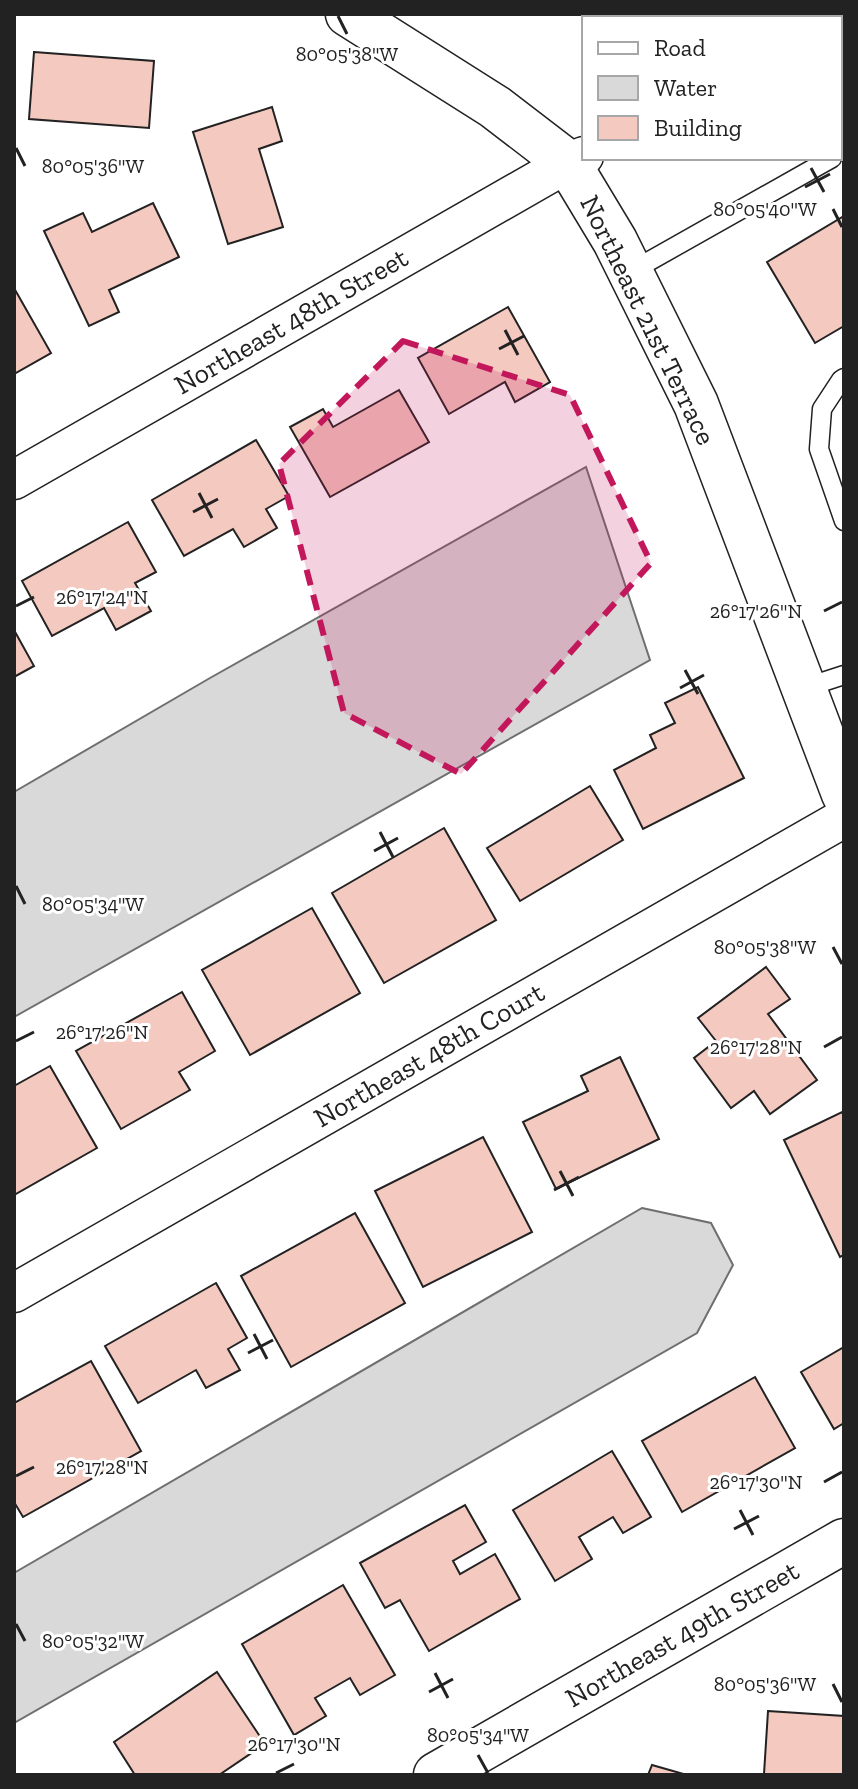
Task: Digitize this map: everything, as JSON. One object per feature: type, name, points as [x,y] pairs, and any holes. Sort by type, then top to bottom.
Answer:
[{"type":"street","points":[[348,14],[495,107],[579,148]]},
{"type":"street","name":"Northeast 48th Street","points":[[14,480],[579,148]]},
{"type":"street","name":"Northeast 21st Terrace","points":[[584,160],[615,241],[696,404],[824,681],[844,794]]},
{"type":"street","name":"Northeast 48th Court","points":[[14,1293],[844,818]]},
{"type":"street","name":"Northeast 49th Street","points":[[447,1772],[844,1541]]},
{"type":"lane","points":[[630,272],[828,160]]},
{"type":"lane","points":[[844,378],[822,409],[819,449],[844,521]]},
{"type":"highlighted area","points":[[403,341],[570,395],[651,563],[461,774],[344,713],[279,464]]},
{"type":"water","points":[[586,467],[650,660],[14,1017],[14,792]]},
{"type":"water","points":[[642,1208],[711,1223],[733,1265],[697,1333],[14,1723],[14,1573]]},
{"type":"building","points":[[34,52],[154,61],[149,128],[29,119]]},
{"type":"building","points":[[272,107],[282,141],[259,149],[283,227],[228,244],[193,132]]},
{"type":"building","points":[[153,203],[179,257],[109,290],[119,312],[89,326],[44,231],[83,213],[92,232]]},
{"type":"building","points":[[844,216],[844,326],[815,343],[767,262]]},
{"type":"building","points":[[14,288],[51,353],[14,374]]},
{"type":"building","points":[[508,307],[550,382],[515,402],[505,382],[449,414],[418,358]]},
{"type":"building","points":[[399,390],[429,442],[330,497],[290,427],[323,409],[333,427]]},
{"type":"building","points":[[256,440],[289,496],[266,509],[277,528],[244,547],[233,529],[184,556],[152,500]]},
{"type":"building","points":[[128,522],[156,572],[135,583],[151,611],[116,630],[104,608],[52,636],[22,581]]},
{"type":"building","points":[[14,630],[34,666],[14,677]]},
{"type":"building","points":[[698,687],[744,778],[643,829],[614,770],[656,748],[650,735],[675,723],[665,703]]},
{"type":"building","points":[[590,786],[623,840],[520,901],[487,848]]},
{"type":"building","points":[[444,828],[496,920],[384,983],[332,893]]},
{"type":"building","points":[[312,908],[360,993],[250,1055],[202,970]]},
{"type":"building","points":[[766,967],[790,999],[768,1014],[817,1080],[770,1114],[754,1091],[731,1108],[694,1058],[716,1041],[698,1018]]},
{"type":"building","points":[[182,992],[215,1051],[179,1072],[190,1090],[121,1129],[76,1051]]},
{"type":"building","points":[[620,1057],[659,1139],[556,1189],[523,1122],[588,1091],[581,1076]]},
{"type":"building","points":[[50,1066],[97,1148],[14,1195],[14,1086]]},
{"type":"building","points":[[842,1112],[844,1255],[840,1257],[784,1140]]},
{"type":"building","points":[[483,1137],[532,1232],[423,1287],[375,1191]]},
{"type":"building","points":[[355,1213],[405,1303],[291,1367],[241,1276]]},
{"type":"building","points":[[216,1283],[247,1338],[228,1349],[240,1370],[206,1388],[196,1370],[138,1403],[105,1346]]},
{"type":"building","points":[[844,1347],[844,1423],[834,1429],[801,1372]]},
{"type":"building","points":[[91,1361],[141,1451],[23,1517],[14,1502],[14,1403]]},
{"type":"building","points":[[755,1377],[795,1448],[682,1512],[642,1441]]},
{"type":"building","points":[[612,1451],[651,1517],[623,1533],[613,1517],[579,1537],[592,1559],[555,1581],[513,1510]]},
{"type":"building","points":[[465,1505],[486,1542],[453,1561],[460,1574],[495,1554],[520,1599],[429,1651],[400,1600],[385,1608],[360,1563]]},
{"type":"building","points":[[343,1585],[395,1675],[360,1695],[350,1678],[315,1698],[326,1716],[294,1735],[242,1644]]},
{"type":"building","points":[[217,1672],[265,1744],[219,1775],[135,1775],[114,1742]]},
{"type":"building","points":[[768,1711],[844,1716],[844,1775],[764,1774]]},
{"type":"building","points":[[652,1765],[687,1775],[648,1775]]}]
